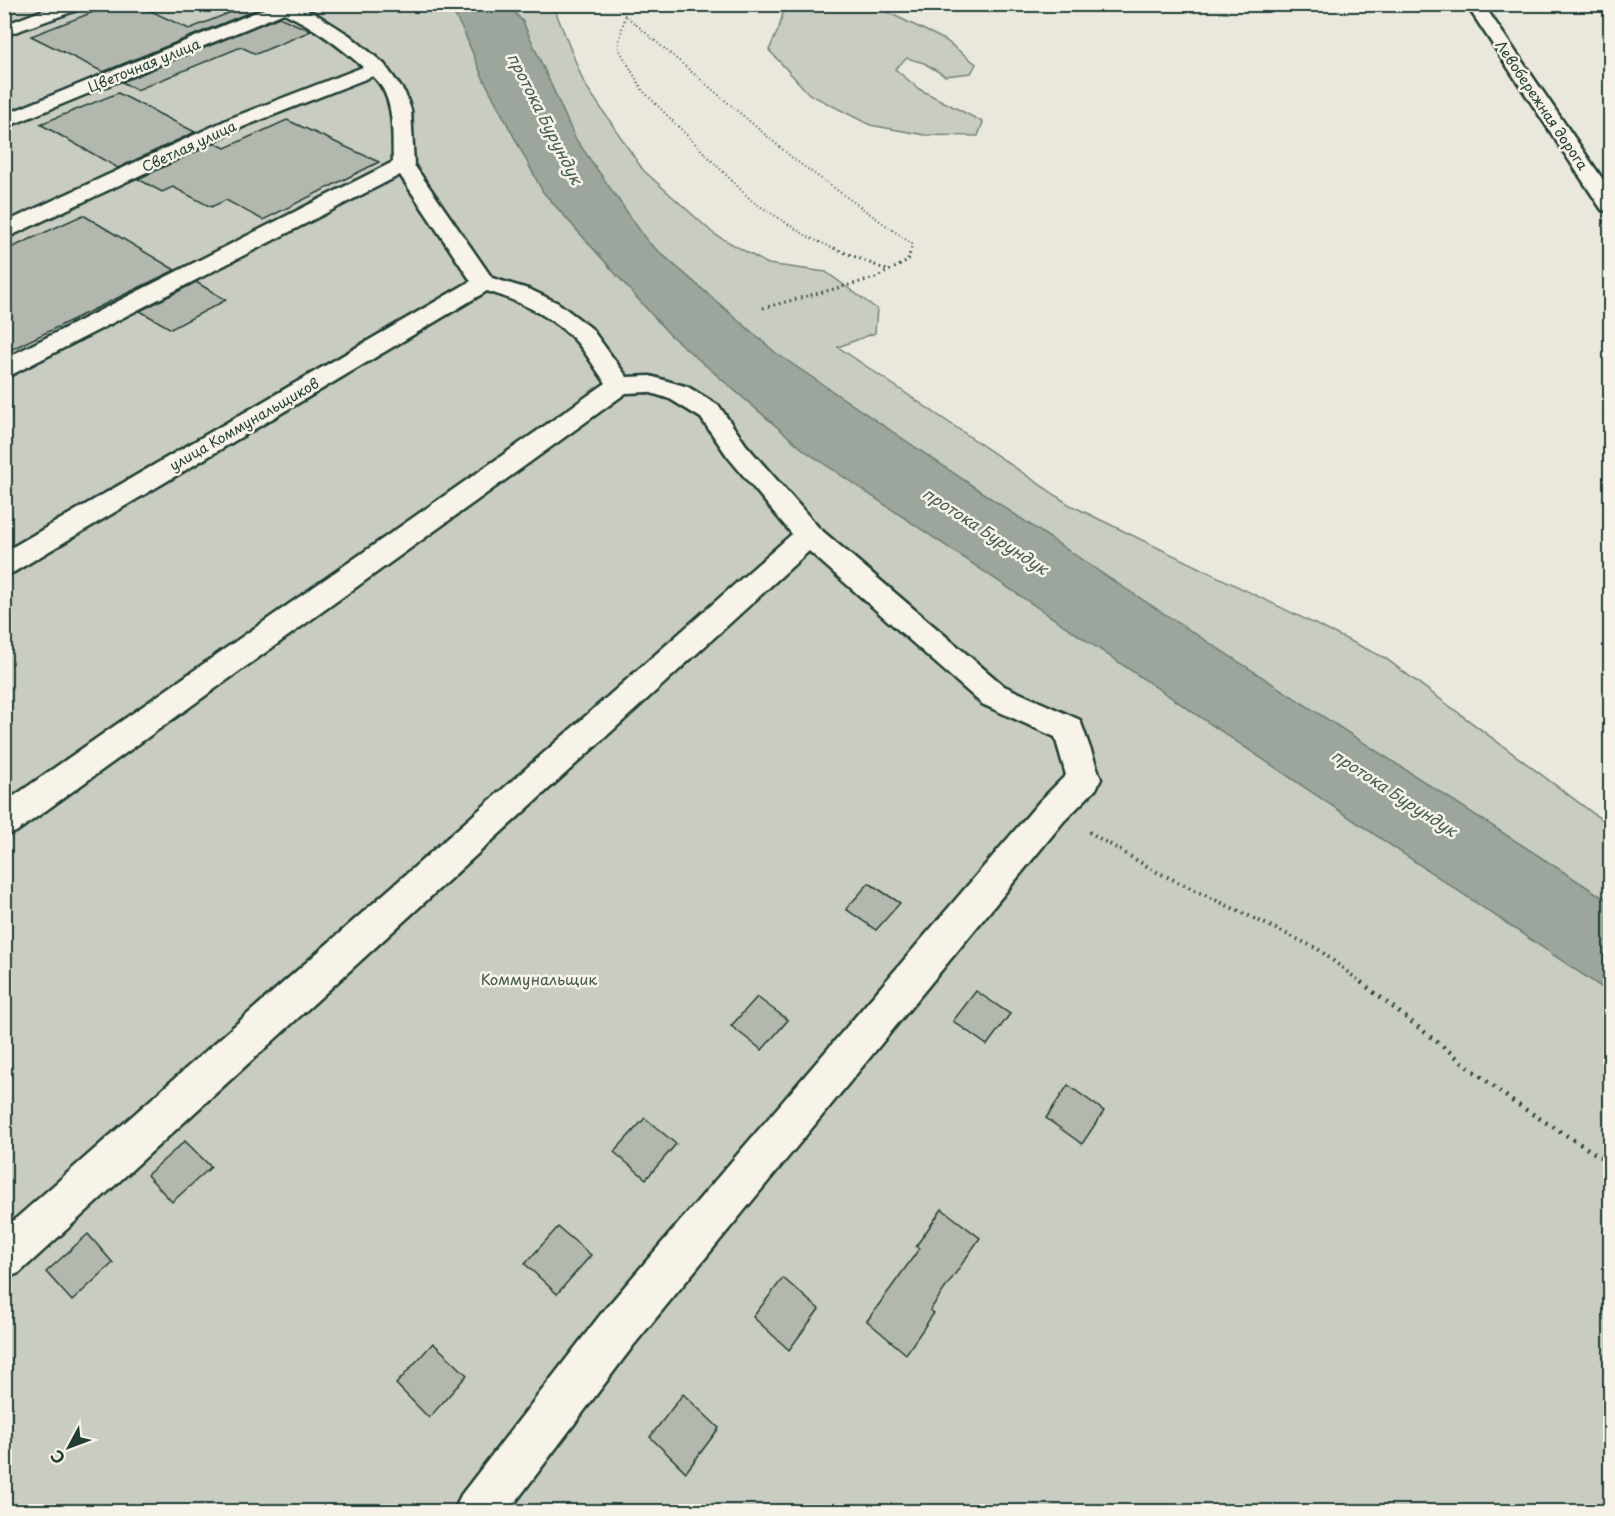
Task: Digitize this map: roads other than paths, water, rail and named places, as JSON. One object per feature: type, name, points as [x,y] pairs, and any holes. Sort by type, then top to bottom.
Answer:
[{"type":"street","points":[[4,31],[77,4]]},
{"type":"street","name":"Левобережная дорога","points":[[1474,4],[1611,205]]},
{"type":"street","points":[[281,6],[310,18],[343,39],[377,68],[395,93],[400,110],[404,165],[484,283],[523,295],[550,308],[582,333],[620,385]]},
{"type":"street","name":"Цветочная улица","points":[[4,122],[281,6]]},
{"type":"street","name":"Светлая улица","points":[[4,232],[238,122],[377,68]]},
{"type":"street","points":[[4,369],[404,165]]},
{"type":"street","name":"улица Коммунальщиков","points":[[4,565],[484,283]]},
{"type":"street","points":[[4,822],[620,385],[650,384],[679,393],[710,411],[737,451],[809,535],[993,695],[1069,729],[1084,779],[1052,811],[617,1330],[478,1512]]},
{"type":"street","points":[[4,1258],[809,535]]},
{"type":"water","name":"протока Бурундук","points":[[449,5],[508,5],[523,22],[575,138],[648,242],[776,353],[1109,578],[1610,902],[1610,993],[805,451],[669,334],[543,192],[482,76],[464,32]]},
{"type":"park label","name":"Коммунальщик","points":[[539,978]]}]
